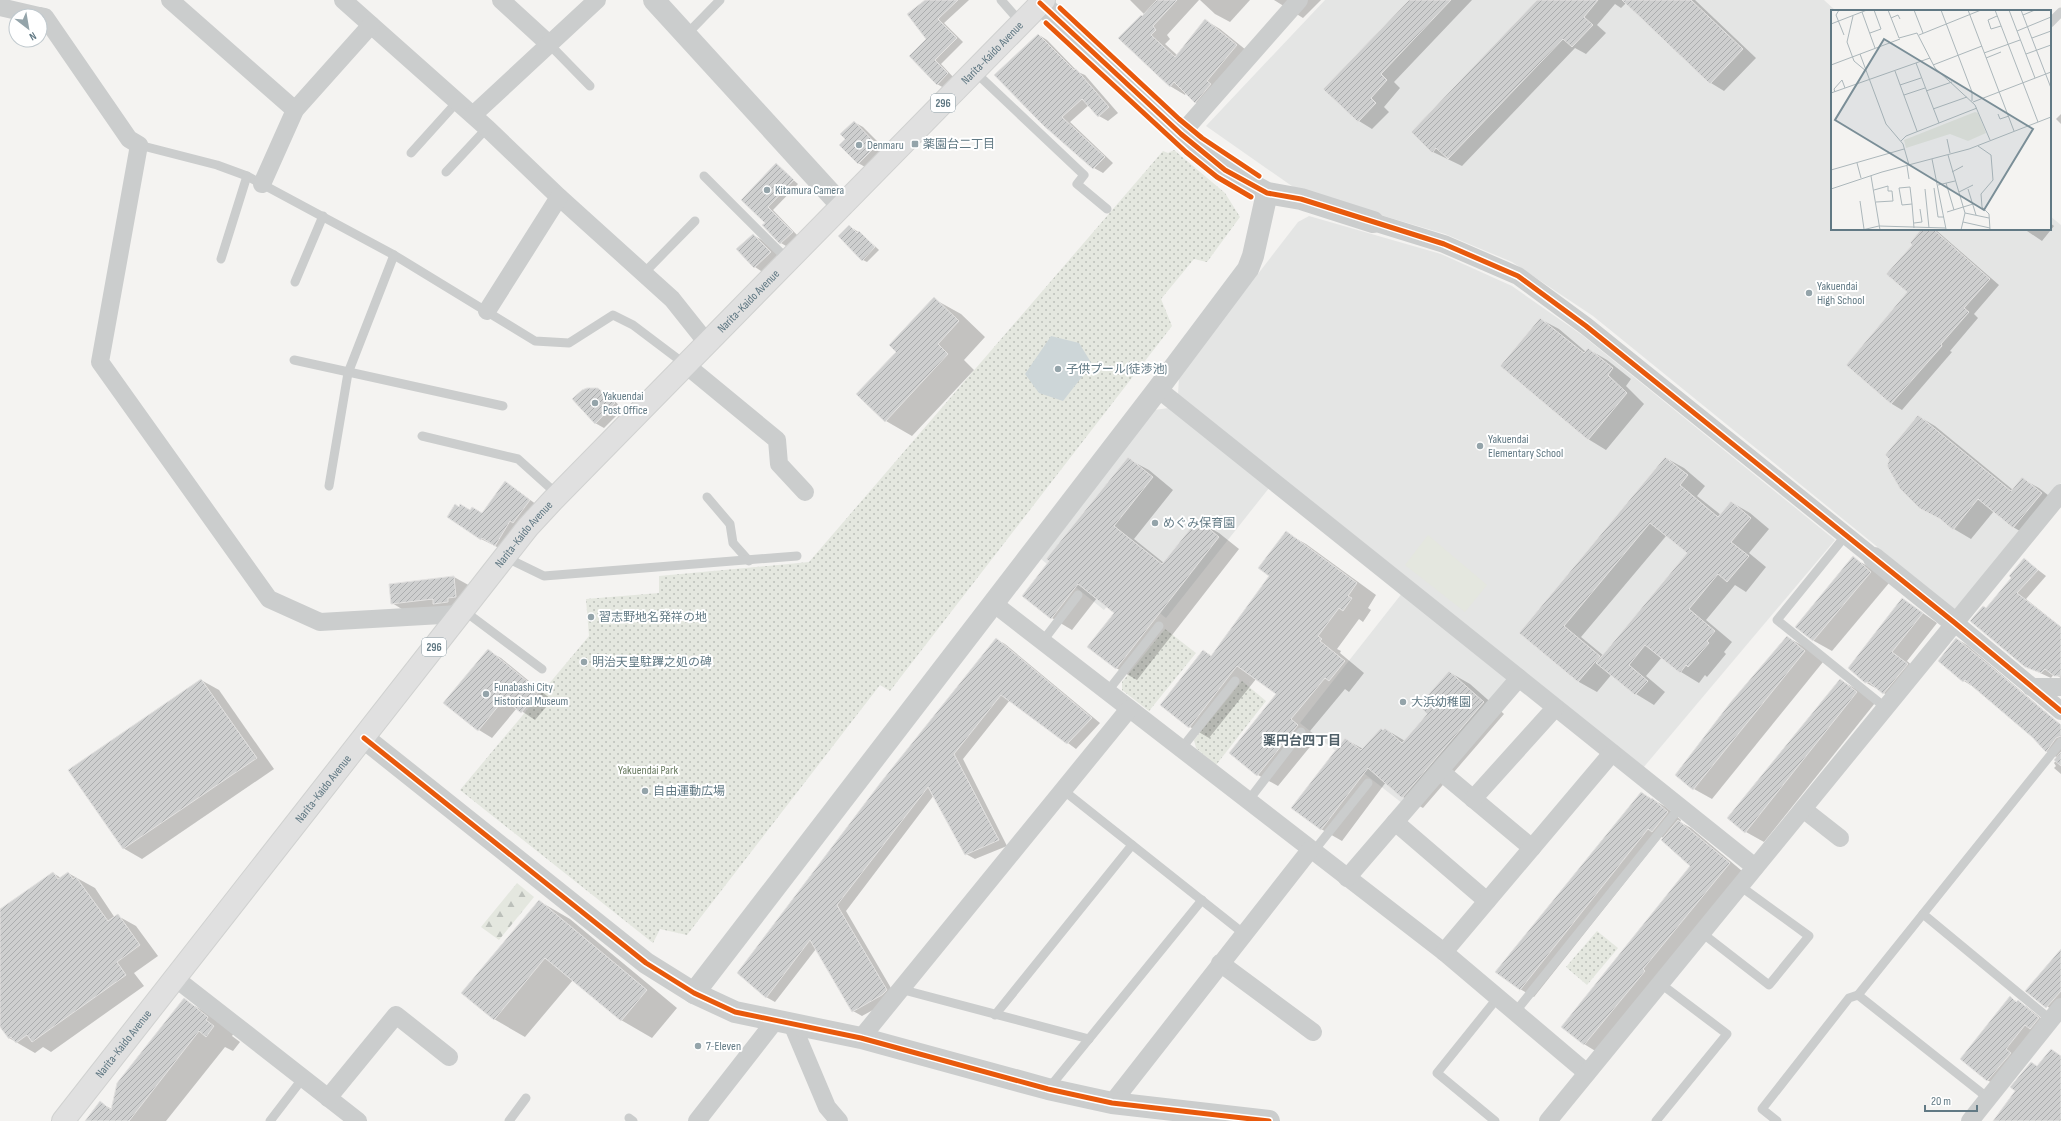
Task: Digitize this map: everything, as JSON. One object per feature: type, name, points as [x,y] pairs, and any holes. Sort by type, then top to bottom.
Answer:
[{"type":"highway","name":"Narita-Kaido Avenue","points":[[63,1121],[528,527],[1042,2]]},
{"type":"street","points":[[170,0],[295,110]]},
{"type":"street","points":[[343,0],[473,115],[559,197],[672,299],[707,344]]},
{"type":"street","points":[[501,0],[549,44]]},
{"type":"street","points":[[473,115],[597,0]]},
{"type":"street","points":[[654,0],[842,206]]},
{"type":"street","points":[[1181,134],[1299,0]]},
{"type":"street","points":[[1042,2],[1181,134],[1226,170],[1267,193],[1301,200],[1444,244],[1518,276],[1586,326],[1955,623],[2061,711]]},
{"type":"street","points":[[48,21],[129,140],[139,146],[100,362],[269,599],[320,622],[461,612]]},
{"type":"street","points":[[254,180],[295,110],[371,25]]},
{"type":"street","points":[[694,993],[1158,389],[1248,269],[1253,256],[1267,193]]},
{"type":"street","points":[[487,311],[559,197]]},
{"type":"street","points":[[686,365],[777,440],[779,464],[805,492]]},
{"type":"street","points":[[1158,389],[1612,754],[1756,867]]},
{"type":"street","points":[[1548,1121],[2061,493]]},
{"type":"street","points":[[993,603],[1311,851],[1444,952],[1499,996],[1587,1073]]},
{"type":"street","points":[[1347,878],[1519,678]]},
{"type":"street","points":[[2031,687],[2061,687]]},
{"type":"street","points":[[1473,799],[1555,708]]},
{"type":"street","points":[[861,1038],[1129,709]]},
{"type":"street","points":[[364,738],[646,963],[694,993],[735,1012],[861,1038],[1048,1089],[1112,1103],[1269,1121]]},
{"type":"street","points":[[1444,952],[1612,754]]},
{"type":"street","points":[[1440,771],[1532,848]]},
{"type":"street","points":[[1803,808],[1840,838]]},
{"type":"street","points":[[1395,822],[1487,901]]},
{"type":"street","points":[[1112,1103],[1243,933],[1311,851]]},
{"type":"street","points":[[1220,963],[1313,1032]]},
{"type":"street","points":[[175,978],[358,1121]]},
{"type":"street","points":[[1970,1121],[2056,1013]]},
{"type":"street","points":[[328,1098],[396,1015],[449,1057]]},
{"type":"street","points":[[697,1121],[784,1023]]},
{"type":"street","points":[[784,1023],[827,1106],[839,1121]]},
{"type":"lane","points":[[686,35],[720,0]]},
{"type":"lane","points":[[1001,0],[1022,24]]},
{"type":"lane","points":[[2051,22],[2061,12]]},
{"type":"lane","points":[[549,44],[590,86]]},
{"type":"lane","points":[[974,71],[1084,175],[1077,184],[1107,209]]},
{"type":"lane","points":[[411,153],[457,102]]},
{"type":"lane","points":[[446,172],[487,128]]},
{"type":"lane","points":[[139,146],[217,165],[254,180],[394,255],[535,342],[569,343],[613,315],[633,325],[686,365]]},
{"type":"lane","points":[[704,176],[788,260]]},
{"type":"lane","points":[[221,259],[254,180]]},
{"type":"lane","points":[[295,282],[323,216]]},
{"type":"lane","points":[[644,274],[695,221]]},
{"type":"lane","points":[[328,486],[348,373],[394,255]]},
{"type":"lane","points":[[294,360],[503,406]]},
{"type":"lane","points":[[422,436],[518,459],[558,495]]},
{"type":"lane","points":[[707,497],[730,524],[733,543],[748,561]]},
{"type":"lane","points":[[1846,535],[1777,620],[1886,708]]},
{"type":"lane","points":[[505,557],[544,576],[797,556]]},
{"type":"lane","points":[[1042,642],[1078,595]]},
{"type":"lane","points":[[461,612],[542,669]]},
{"type":"lane","points":[[1107,692],[1159,626]]},
{"type":"lane","points":[[1181,749],[1235,681]]},
{"type":"lane","points":[[1248,801],[1300,732]]},
{"type":"lane","points":[[1776,1121],[1762,1109],[1849,998],[1858,995],[2061,742]]},
{"type":"lane","points":[[1311,851],[1368,783]]},
{"type":"lane","points":[[1063,790],[1243,933]]},
{"type":"lane","points":[[1516,1011],[1680,807]]},
{"type":"lane","points":[[995,1015],[1132,845]]},
{"type":"lane","points":[[1702,933],[1769,985],[1809,936],[1740,886]]},
{"type":"lane","points":[[1048,1089],[1202,900]]},
{"type":"lane","points":[[1923,914],[2056,1013]]},
{"type":"lane","points":[[1656,1121],[1727,1034],[1661,984]]},
{"type":"lane","points":[[900,989],[1089,1039]]},
{"type":"lane","points":[[1858,995],[1988,1098]]},
{"type":"lane","points":[[1495,1121],[1437,1073],[1499,996]]},
{"type":"lane","points":[[270,1121],[303,1078]]},
{"type":"lane","points":[[509,1121],[526,1098]]},
{"type":"shaded area","name":"Yakuendai High School","points":[[1325,0],[1824,0],[1835,10],[1831,10],[1831,230],[2051,230],[2051,217],[2061,225],[2061,483],[1955,610],[1593,316],[1512,262],[1445,234],[1299,191],[1206,126]]},
{"type":"shaded area","name":"Yakuendai Elementary School","points":[[1309,216],[1441,254],[1512,286],[1582,335],[1835,540],[1643,768],[1178,395],[1179,376],[1298,222]]},
{"type":"shaded area","name":"子供プール(徒渉池)","points":[[1051,336],[1079,343],[1092,364],[1063,401],[1039,393],[1025,374]]},
{"type":"shaded area","name":"めぐみ保育園","points":[[1169,408],[1269,488],[1166,618],[1124,584],[1104,610],[1041,559],[1154,410]]},
{"type":"shaded area","name":"大浜幼稚園","points":[[1403,592],[1508,675],[1508,681],[1402,803],[1300,723]]},
{"type":"green space","name":"Yakuendai Park","points":[[1174,150],[1225,193],[1240,217],[1207,262],[1194,259],[1161,299],[1172,326],[890,691],[880,685],[687,935],[660,929],[653,943],[460,790],[589,636],[586,599],[659,593],[659,576],[809,562],[1163,151],[1168,153]]},
{"type":"green space","points":[[1428,535],[1487,585],[1465,612],[1405,565]]},
{"type":"green space","points":[[1165,629],[1196,653],[1149,711],[1122,690],[1122,682]]},
{"type":"green space","points":[[1242,681],[1266,701],[1216,765],[1196,748],[1194,740]]},
{"type":"green space","points":[[517,883],[534,897],[499,940],[481,927]]},
{"type":"green space","points":[[1597,931],[1618,948],[1587,985],[1566,967]]},
{"type":"building","points":[[925,0],[958,0],[938,19],[957,38],[935,60],[948,73],[937,85],[909,56],[926,39],[907,14]]},
{"type":"building","points":[[1157,0],[1177,0],[1153,26],[1156,30],[1151,35],[1175,57],[1205,19],[1237,45],[1207,81],[1211,84],[1195,103],[1174,82],[1170,87],[1118,38]]},
{"type":"building","points":[[1409,0],[1451,0],[1381,74],[1387,80],[1371,98],[1376,103],[1358,122],[1323,89]]},
{"type":"building","points":[[1537,0],[1598,0],[1584,17],[1593,25],[1572,47],[1563,39],[1448,159],[1436,148],[1432,153],[1411,132]]},
{"type":"building","points":[[1622,0],[1691,0],[1743,49],[1710,84]]},
{"type":"building","points":[[1038,34],[1074,70],[1076,69],[1109,107],[1098,117],[1082,99],[1062,117],[1105,157],[1093,169],[1044,126],[994,75]]},
{"type":"building","points":[[854,121],[877,145],[858,164],[839,145],[845,139],[840,134]]},
{"type":"building","points":[[776,163],[794,180],[768,207],[793,232],[780,244],[762,225],[765,223],[741,200]]},
{"type":"building","points":[[849,225],[857,233],[859,231],[875,247],[862,261],[838,236]]},
{"type":"building","points":[[1920,230],[1934,230],[1990,279],[1964,308],[1969,312],[1941,344],[1942,346],[1891,404],[1846,365],[1907,292],[1886,274],[1912,245],[1910,243]]},
{"type":"building","points":[[753,234],[771,252],[754,268],[736,249]]},
{"type":"building","points":[[934,297],[959,321],[938,344],[948,354],[885,422],[856,394],[896,352],[889,345]]},
{"type":"building","points":[[1540,318],[1584,353],[1588,348],[1613,368],[1608,375],[1627,393],[1588,440],[1500,366]]},
{"type":"building","points":[[587,388],[598,388],[615,403],[595,424],[572,399],[582,390]]},
{"type":"building","points":[[1918,415],[2011,491],[2022,477],[2042,493],[2013,528],[1978,499],[1953,530],[1940,519],[1919,508],[1900,489],[1887,466],[1889,459],[1885,455]]},
{"type":"building","points":[[1128,457],[1153,477],[1114,526],[1162,564],[1198,519],[1219,537],[1116,669],[1087,647],[1114,613],[1078,584],[1051,619],[1022,596],[1049,561],[1046,559]]},
{"type":"building","points":[[1665,457],[1688,475],[1680,485],[1718,517],[1731,501],[1751,518],[1731,542],[1749,556],[1727,582],[1718,574],[1689,609],[1715,631],[1707,641],[1709,643],[1688,667],[1686,665],[1680,673],[1645,645],[1629,665],[1648,681],[1635,695],[1596,663],[1687,553],[1650,523],[1564,626],[1600,656],[1578,682],[1519,633]]},
{"type":"building","points":[[505,481],[530,500],[513,523],[510,521],[495,546],[482,538],[481,540],[447,517],[455,504],[459,507],[460,504],[470,510],[472,507],[482,513]]},
{"type":"building","points":[[1286,531],[1357,583],[1348,596],[1352,598],[1343,611],[1339,608],[1318,636],[1322,639],[1320,641],[1345,661],[1329,681],[1325,678],[1291,719],[1298,725],[1257,776],[1229,753],[1276,694],[1237,666],[1189,728],[1160,705],[1203,650],[1211,656],[1269,576],[1258,568]]},
{"type":"building","points":[[1853,556],[1871,572],[1813,641],[1795,627]]},
{"type":"building","points":[[2024,558],[2038,570],[2017,593],[2061,627],[2061,676],[2054,676],[2045,669],[2041,673],[2025,667],[1970,621],[1983,606],[1986,608],[2011,578],[2009,576]]},
{"type":"building","points":[[454,576],[456,597],[448,598],[448,602],[433,604],[433,599],[391,604],[389,584]]},
{"type":"building","points":[[1902,598],[1923,613],[1892,652],[1908,664],[1883,694],[1869,682],[1865,683],[1848,668]]},
{"type":"building","points":[[1787,636],[1805,651],[1693,790],[1675,775],[1730,703]]},
{"type":"building","points":[[996,638],[1092,718],[1067,744],[1001,695],[954,754],[999,840],[965,855],[928,787],[837,905],[887,990],[882,995],[852,1012],[810,940],[766,998],[737,973],[881,782]]},
{"type":"building","points":[[1956,638],[2061,725],[2061,736],[2056,738],[2046,752],[2032,737],[1965,680],[1963,682],[1938,661]]},
{"type":"building","points":[[488,649],[539,691],[521,713],[504,699],[478,731],[443,703]]},
{"type":"building","points":[[1449,671],[1484,702],[1402,798],[1368,768],[1321,830],[1291,808],[1345,738],[1361,750],[1381,728],[1383,730],[1385,728],[1402,743],[1427,714],[1421,708],[1429,699],[1426,697]]},
{"type":"building","points":[[201,679],[257,758],[123,849],[68,770]]},
{"type":"building","points":[[1840,679],[1857,692],[1745,833],[1727,818]]},
{"type":"building","points":[[2061,752],[2061,766],[2054,760]]},
{"type":"building","points":[[1641,792],[1651,799],[1652,798],[1668,812],[1652,832],[1648,829],[1520,990],[1495,972]]},
{"type":"building","points":[[1678,820],[1730,863],[1643,969],[1645,971],[1584,1045],[1561,1027],[1690,866],[1661,840]]},
{"type":"building","points":[[53,872],[58,879],[68,872],[73,879],[76,877],[108,921],[118,914],[140,945],[117,962],[126,975],[32,1042],[27,1035],[16,1043],[11,1037],[9,1039],[0,1027],[0,909]]},
{"type":"building","points":[[539,900],[647,990],[621,1021],[545,958],[494,1020],[461,993]]},
{"type":"building","points":[[2061,949],[2061,991],[2046,1008],[2025,991]]},
{"type":"building","points":[[2010,996],[2016,1002],[2018,1000],[2039,1018],[2030,1029],[2025,1025],[2006,1049],[2011,1053],[1987,1081],[1960,1059]]},
{"type":"building","points":[[184,998],[208,1017],[206,1020],[214,1026],[206,1037],[199,1031],[129,1121],[85,1121],[100,1101],[111,1110],[117,1083]]},
{"type":"building","points":[[2051,1049],[2061,1056],[2061,1121],[1993,1121],[2015,1091],[2010,1087],[2031,1062],[2037,1066]]},
{"type":"cycle path","points":[[1040,3],[1181,134],[1225,170],[1267,193],[1301,199],[1444,244],[1518,276],[1586,326],[1955,623],[2061,711]]},
{"type":"cycle path","points":[[1060,8],[1179,119],[1202,138],[1259,176]]},
{"type":"cycle path","points":[[1046,23],[1186,152],[1217,177],[1251,197]]},
{"type":"cycle path","points":[[364,738],[646,963],[694,993],[735,1012],[861,1038],[1048,1089],[1112,1103],[1269,1121]]},
{"type":"place","name":"薬園台二丁目","points":[[915,144]]},
{"type":"place","name":"Denmaru","points":[[859,145]]},
{"type":"place","name":"Kitamura Camera","points":[[767,190]]},
{"type":"place","name":"Yakuendai High School","points":[[1809,293]]},
{"type":"place","name":"子供プール(徒渉池)","points":[[1058,369]]},
{"type":"place","name":"Yakuendai Post Office","points":[[595,403]]},
{"type":"place","name":"Yakuendai Elementary School","points":[[1480,446]]},
{"type":"place","name":"めぐみ保育園","points":[[1155,523]]},
{"type":"place","name":"習志野地名発祥の地","points":[[591,617]]},
{"type":"place","name":"明治天皇駐蹕之処の碑","points":[[584,662]]},
{"type":"place","name":"Funabashi City Historical Museum","points":[[486,694]]},
{"type":"place","name":"大浜幼稚園","points":[[1403,702]]},
{"type":"place","name":"自由運動広場","points":[[645,791]]},
{"type":"place","name":"7-Eleven","points":[[698,1046]]},
{"type":"district","name":"薬円台四丁目","points":[[1302,741]]}]
